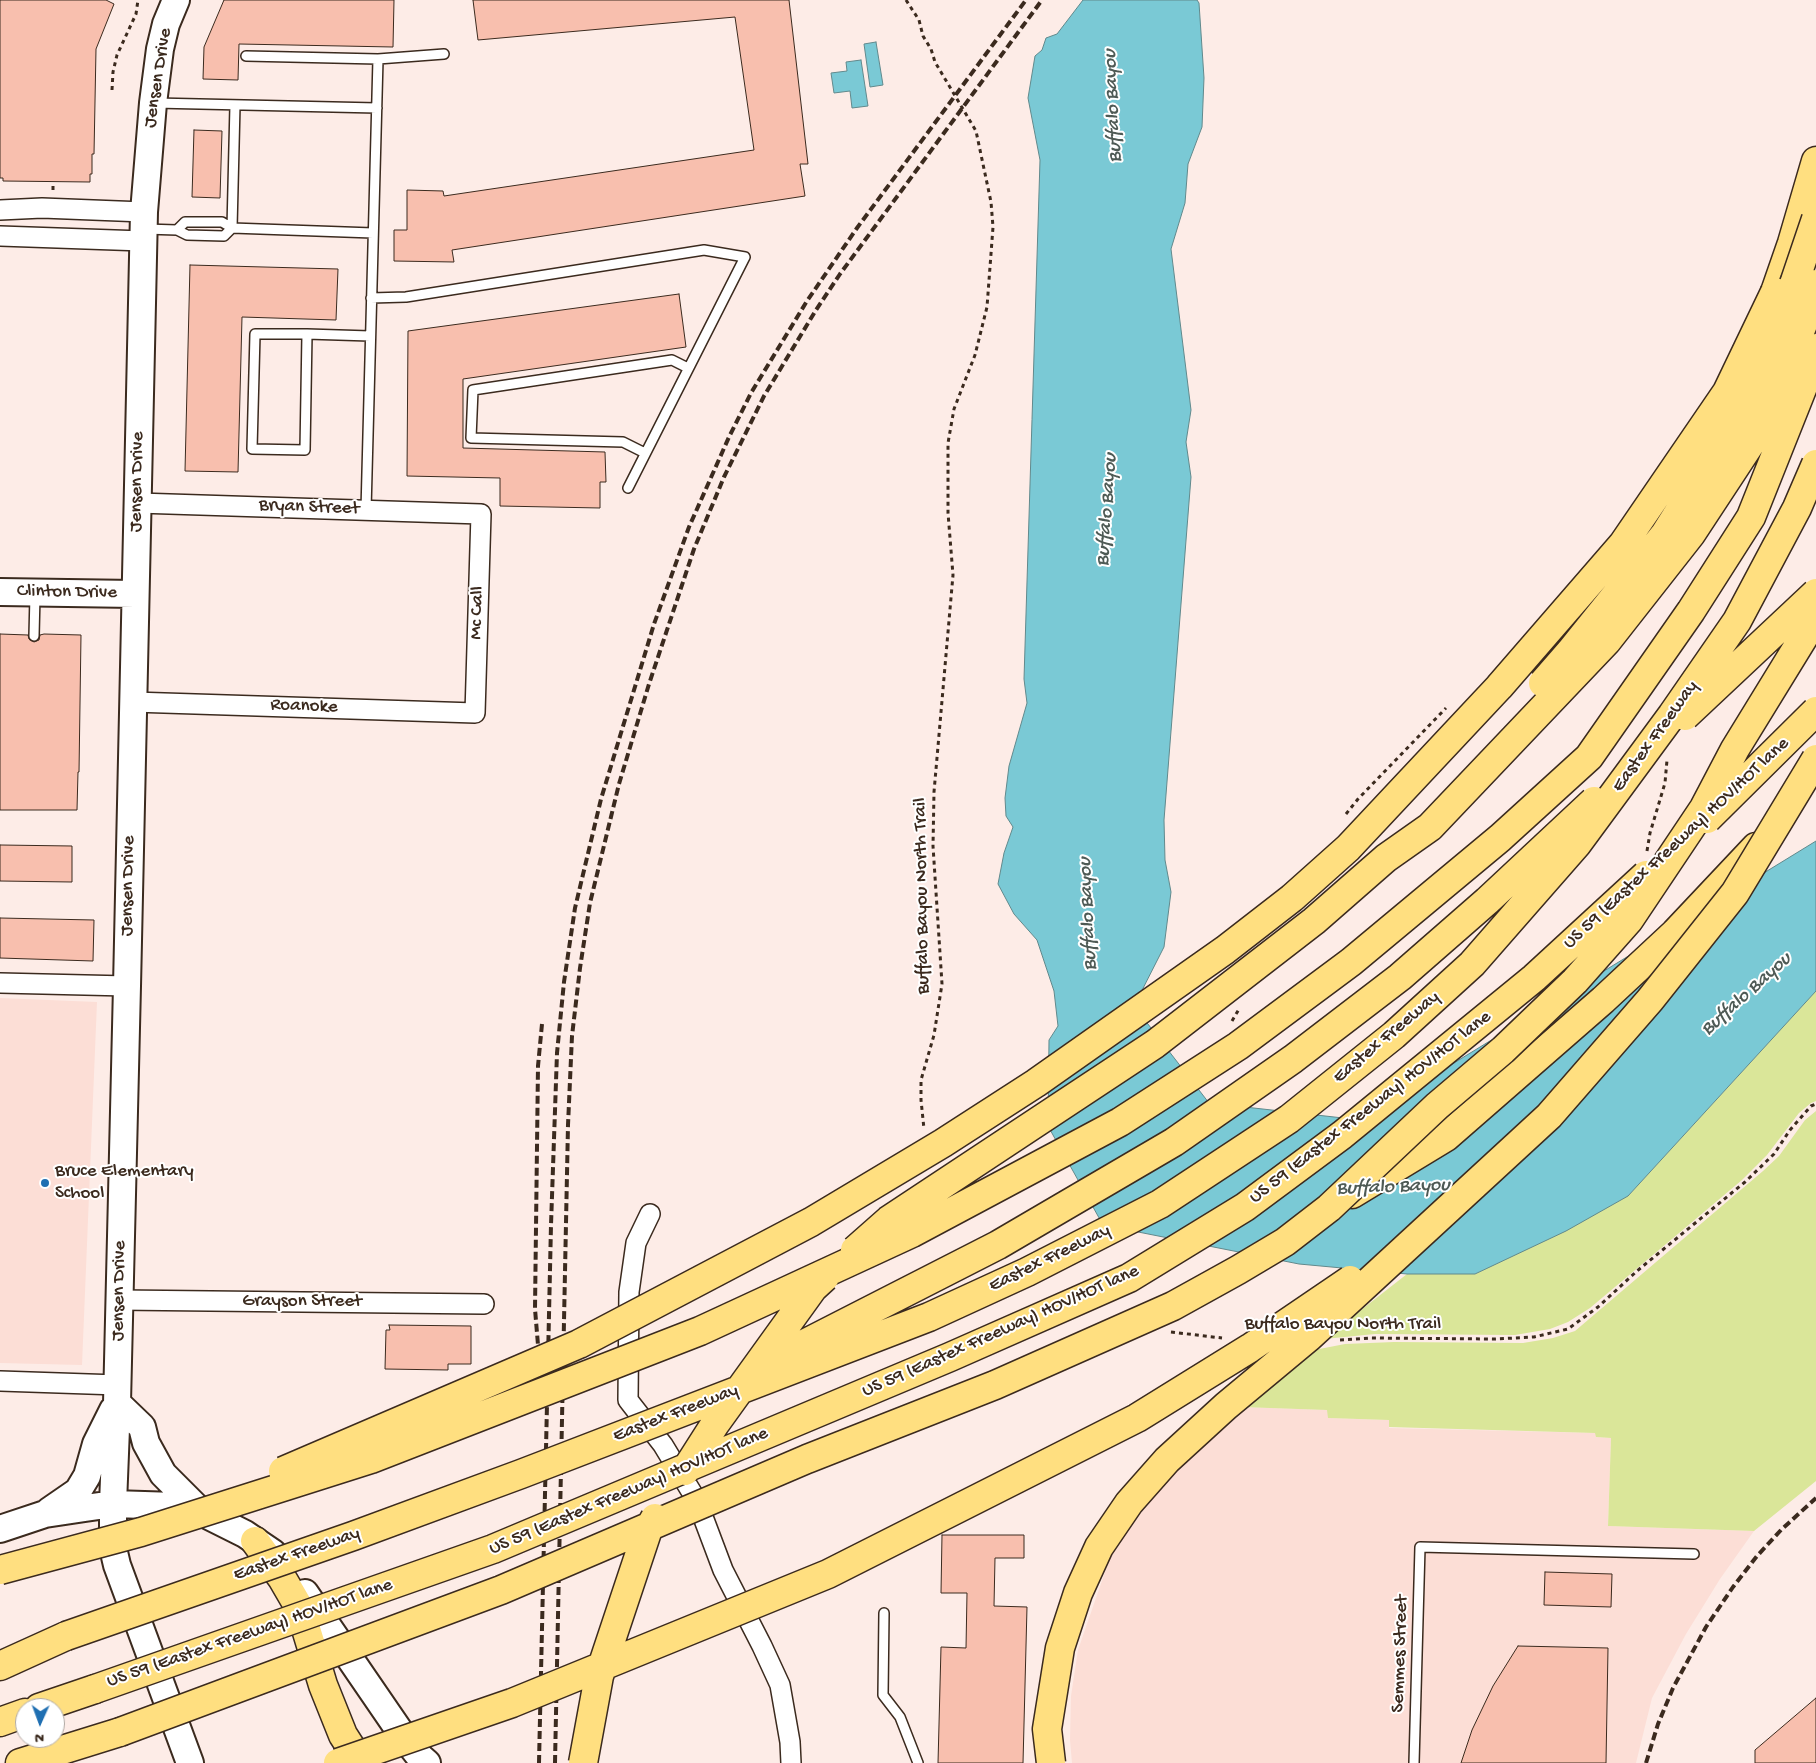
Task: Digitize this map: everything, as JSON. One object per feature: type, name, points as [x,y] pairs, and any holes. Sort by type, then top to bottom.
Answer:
[{"type":"highway","points":[[142,1532],[579,1344],[811,1222],[943,1143],[1036,1083],[1225,950],[1292,898],[1348,848],[1466,722],[1623,544],[1727,392],[1775,292],[1792,243],[1816,160]]},
{"type":"highway","points":[[1386,858],[1570,652],[1665,534],[1725,439],[1752,388],[1795,281],[1816,219]]},
{"type":"highway","points":[[584,1763],[599,1676],[647,1532],[715,1424],[813,1288],[889,1220],[1155,1044],[1314,920],[1386,858],[1430,827],[1607,641],[1691,534],[1762,426],[1809,309],[1816,284]]},
{"type":"highway","points":[[0,1570],[142,1532],[371,1459],[700,1331],[921,1229],[1120,1122],[1238,1046],[1351,962],[1500,838],[1589,757],[1691,612],[1752,517],[1808,374],[1816,348]]},
{"type":"highway","name":"Eastex Freeway","points":[[0,1666],[66,1636],[362,1532],[630,1432],[929,1317],[1027,1272],[1160,1204],[1288,1119],[1394,1035],[1472,964],[1578,844],[1672,715],[1737,621],[1798,508],[1816,464]]},
{"type":"highway","points":[[630,1432],[998,1245],[1174,1142],[1293,1059],[1400,977],[1487,901],[1816,593]]},
{"type":"highway","points":[[1329,1208],[1437,1106],[1503,1050],[1568,988],[1629,920],[1704,808],[1735,749],[1816,617]]},
{"type":"highway","name":"US 59 (Eastex Freeway) HOV/HOT lane","points":[[65,1699],[493,1549],[950,1357],[1129,1278],[1245,1207],[1335,1141],[1534,978],[1699,827],[1816,711]]},
{"type":"highway","points":[[1051,1763],[1047,1729],[1060,1648],[1078,1593],[1100,1547],[1129,1503],[1167,1460],[1226,1406],[1309,1337],[1549,1116],[1650,1000],[1735,894],[1816,759]]},
{"type":"highway","points":[[20,1763],[120,1732],[501,1590],[807,1459],[995,1385],[1173,1306],[1284,1242],[1329,1208],[1446,1137],[1603,1000],[1675,933],[1816,784]]},
{"type":"highway","points":[[338,1763],[512,1703],[836,1570],[1137,1418],[1250,1348],[1356,1276],[1448,1209]]},
{"type":"highway","points":[[255,1541],[282,1578],[300,1609],[326,1694],[343,1735],[361,1763]]},
{"type":"highway","points":[[0,1722],[15,1717]]},
{"type":"main road","name":"Jensen Drive","points":[[176,0],[166,24],[160,49],[153,103],[144,227],[113,1548],[117,1565],[190,1763]]},
{"type":"main road","name":"Clinton Drive","points":[[0,592],[135,594]]},
{"type":"main road","points":[[117,1394],[142,1427],[146,1444],[163,1474],[201,1512]]},
{"type":"main road","points":[[45,1514],[78,1491],[87,1476],[96,1444],[117,1394]]},
{"type":"main road","points":[[0,1529],[45,1514],[113,1504],[175,1506],[201,1512],[245,1534],[274,1554],[290,1571],[401,1734],[427,1763]]},
{"type":"street","points":[[0,210],[42,208],[144,227]]},
{"type":"street","points":[[0,236],[144,227]]},
{"type":"street","name":"Bryan Street","points":[[138,503],[481,514]]},
{"type":"street","name":"Mc Call","points":[[474,712],[481,514]]},
{"type":"street","name":"Roanoke","points":[[133,702],[474,712]]},
{"type":"street","points":[[0,983],[127,986]]},
{"type":"street","points":[[650,1214],[636,1243],[629,1292],[628,1400],[663,1446],[697,1502],[723,1570],[780,1685],[790,1742],[791,1763]]},
{"type":"street","name":"Grayson Street","points":[[120,1300],[484,1304]]},
{"type":"street","points":[[0,1381],[117,1394]]},
{"type":"lane","points":[[246,56],[378,59],[444,54]]},
{"type":"lane","points":[[366,510],[378,59]]},
{"type":"lane","points":[[153,103],[377,108]]},
{"type":"lane","points":[[144,227],[177,230],[187,235],[224,236],[232,228],[235,105]]},
{"type":"lane","points":[[177,230],[185,222],[222,222],[232,228],[373,233]]},
{"type":"lane","points":[[371,298],[406,297],[704,250],[745,257],[628,488]]},
{"type":"lane","points":[[307,334],[304,450],[252,449],[255,334],[307,334],[370,336]]},
{"type":"lane","points":[[645,454],[623,442],[471,438],[473,390],[672,360],[688,368]]},
{"type":"lane","points":[[34,636],[35,592]]},
{"type":"lane","name":"Semmes Street","points":[[1414,1763],[1420,1547],[1694,1554]]},
{"type":"lane","points":[[884,1612],[883,1695],[900,1717],[918,1763]]},
{"type":"path","points":[[112,90],[115,63],[136,14],[138,0]]},
{"type":"path","name":"Buffalo Bayou North Trail","points":[[906,0],[919,20],[923,36],[931,49],[935,62],[976,131],[991,202],[992,227],[987,307],[975,355],[954,408],[948,443],[948,512],[953,575],[934,792],[933,846],[942,984],[934,1035],[921,1080],[924,1134]]},
{"type":"path","points":[[53,182],[53,190]]},
{"type":"path","name":"Buffalo Bayou North Trail","points":[[1332,1340],[1371,1338],[1495,1339],[1534,1337],[1568,1329],[1598,1307],[1637,1271],[1745,1182],[1774,1154],[1790,1130],[1811,1106],[1816,1104]]},
{"type":"path","name":"Buffalo Bayou North Trail","points":[[1166,1331],[1228,1338]]},
{"type":"shaded area","name":"Bruce Elementary School","points":[[0,998],[97,1002],[82,1365],[0,1363]]},
{"type":"shaded area","points":[[1241,1407],[1328,1410],[1328,1418],[1389,1420],[1389,1428],[1596,1433],[1596,1437],[1611,1438],[1608,1526],[1754,1531],[1720,1579],[1686,1634],[1652,1698],[1636,1763],[1072,1763],[1070,1740],[1071,1696],[1078,1650],[1114,1546],[1137,1511],[1164,1479]]},
{"type":"green space","points":[[1816,991],[1816,1101],[1799,1113],[1767,1155],[1742,1180],[1590,1308],[1568,1322],[1550,1329],[1515,1335],[1375,1334],[1324,1339],[1407,1274],[1475,1274],[1628,1196]]},
{"type":"green space","points":[[1816,1111],[1816,1481],[1754,1531],[1608,1526],[1611,1438],[1596,1437],[1595,1433],[1389,1427],[1389,1420],[1328,1418],[1327,1410],[1241,1407],[1309,1351],[1345,1344],[1394,1342],[1523,1343],[1553,1338],[1575,1331],[1763,1171],[1779,1156],[1805,1120]]},
{"type":"water","name":"Buffalo Bayou","points":[[1083,0],[1197,0],[1199,3],[1204,78],[1202,127],[1188,164],[1185,203],[1171,249],[1191,410],[1186,442],[1191,477],[1164,820],[1165,860],[1171,892],[1164,947],[1134,1006],[1209,1103],[1361,1120],[1816,841],[1816,991],[1628,1196],[1566,1231],[1475,1274],[1407,1274],[1299,1264],[1103,1225],[1048,1126],[1049,1040],[1058,1026],[1054,991],[1037,940],[1014,914],[998,884],[1004,853],[1013,827],[1006,816],[1005,798],[1009,766],[1027,703],[1024,679],[1040,160],[1028,98],[1035,56],[1042,50],[1046,38],[1057,34]]},
{"type":"water","points":[[876,42],[883,85],[870,87],[864,44]]},
{"type":"water","points":[[861,60],[868,106],[852,108],[850,91],[834,93],[831,73],[847,71],[846,62]]},
{"type":"building","points":[[0,0],[106,0],[114,4],[96,49],[94,154],[92,154],[90,182],[3,181],[3,178],[0,178]]},
{"type":"building","points":[[224,0],[394,0],[393,47],[239,44],[238,80],[203,79],[204,47]]},
{"type":"building","points":[[473,0],[789,0],[808,164],[800,164],[805,196],[452,250],[454,262],[394,261],[394,230],[407,230],[407,190],[443,191],[444,196],[754,150],[735,17],[478,40]]},
{"type":"building","points":[[194,130],[222,131],[220,198],[192,197]]},
{"type":"building","points":[[190,265],[338,269],[336,320],[242,317],[238,472],[185,471]]},
{"type":"building","points":[[679,294],[686,347],[463,379],[463,448],[605,452],[606,482],[600,482],[600,508],[500,506],[500,478],[407,476],[408,331]]},
{"type":"building","points":[[0,634],[28,635],[29,639],[34,642],[39,640],[40,635],[44,634],[81,635],[77,810],[0,810]]},
{"type":"building","points":[[0,845],[72,846],[72,882],[0,881]]},
{"type":"building","points":[[0,918],[94,920],[93,961],[0,958]]},
{"type":"building","points":[[389,1325],[471,1326],[471,1364],[448,1364],[448,1370],[385,1369],[386,1330],[390,1330]]},
{"type":"building","points":[[942,1535],[1024,1535],[1024,1558],[995,1558],[994,1606],[1027,1607],[1023,1763],[938,1763],[941,1647],[966,1648],[967,1593],[941,1593]]},
{"type":"building","points":[[1545,1572],[1612,1574],[1611,1607],[1544,1605]]},
{"type":"building","points":[[1518,1646],[1608,1648],[1606,1763],[1461,1763],[1472,1730],[1493,1686]]},
{"type":"building","points":[[1816,1698],[1816,1763],[1755,1763],[1755,1750]]},
{"type":"railway","points":[[539,1763],[551,1225],[557,1053],[564,982],[575,908],[601,799],[654,624],[689,527],[751,393],[807,301],[857,228],[1026,0]]},
{"type":"railway","points":[[555,1763],[568,1125],[572,1036],[590,903],[619,784],[649,684],[694,549],[724,477],[764,396],[840,274],[1042,0]]},
{"type":"railway","points":[[542,1024],[538,1066],[535,1309],[542,1393]]},
{"type":"railway","points":[[1646,1763],[1658,1724],[1673,1688],[1706,1627],[1757,1556],[1781,1530],[1816,1498]]},
{"type":"place","name":"Bruce Elementary School","points":[[45,1183]]}]
